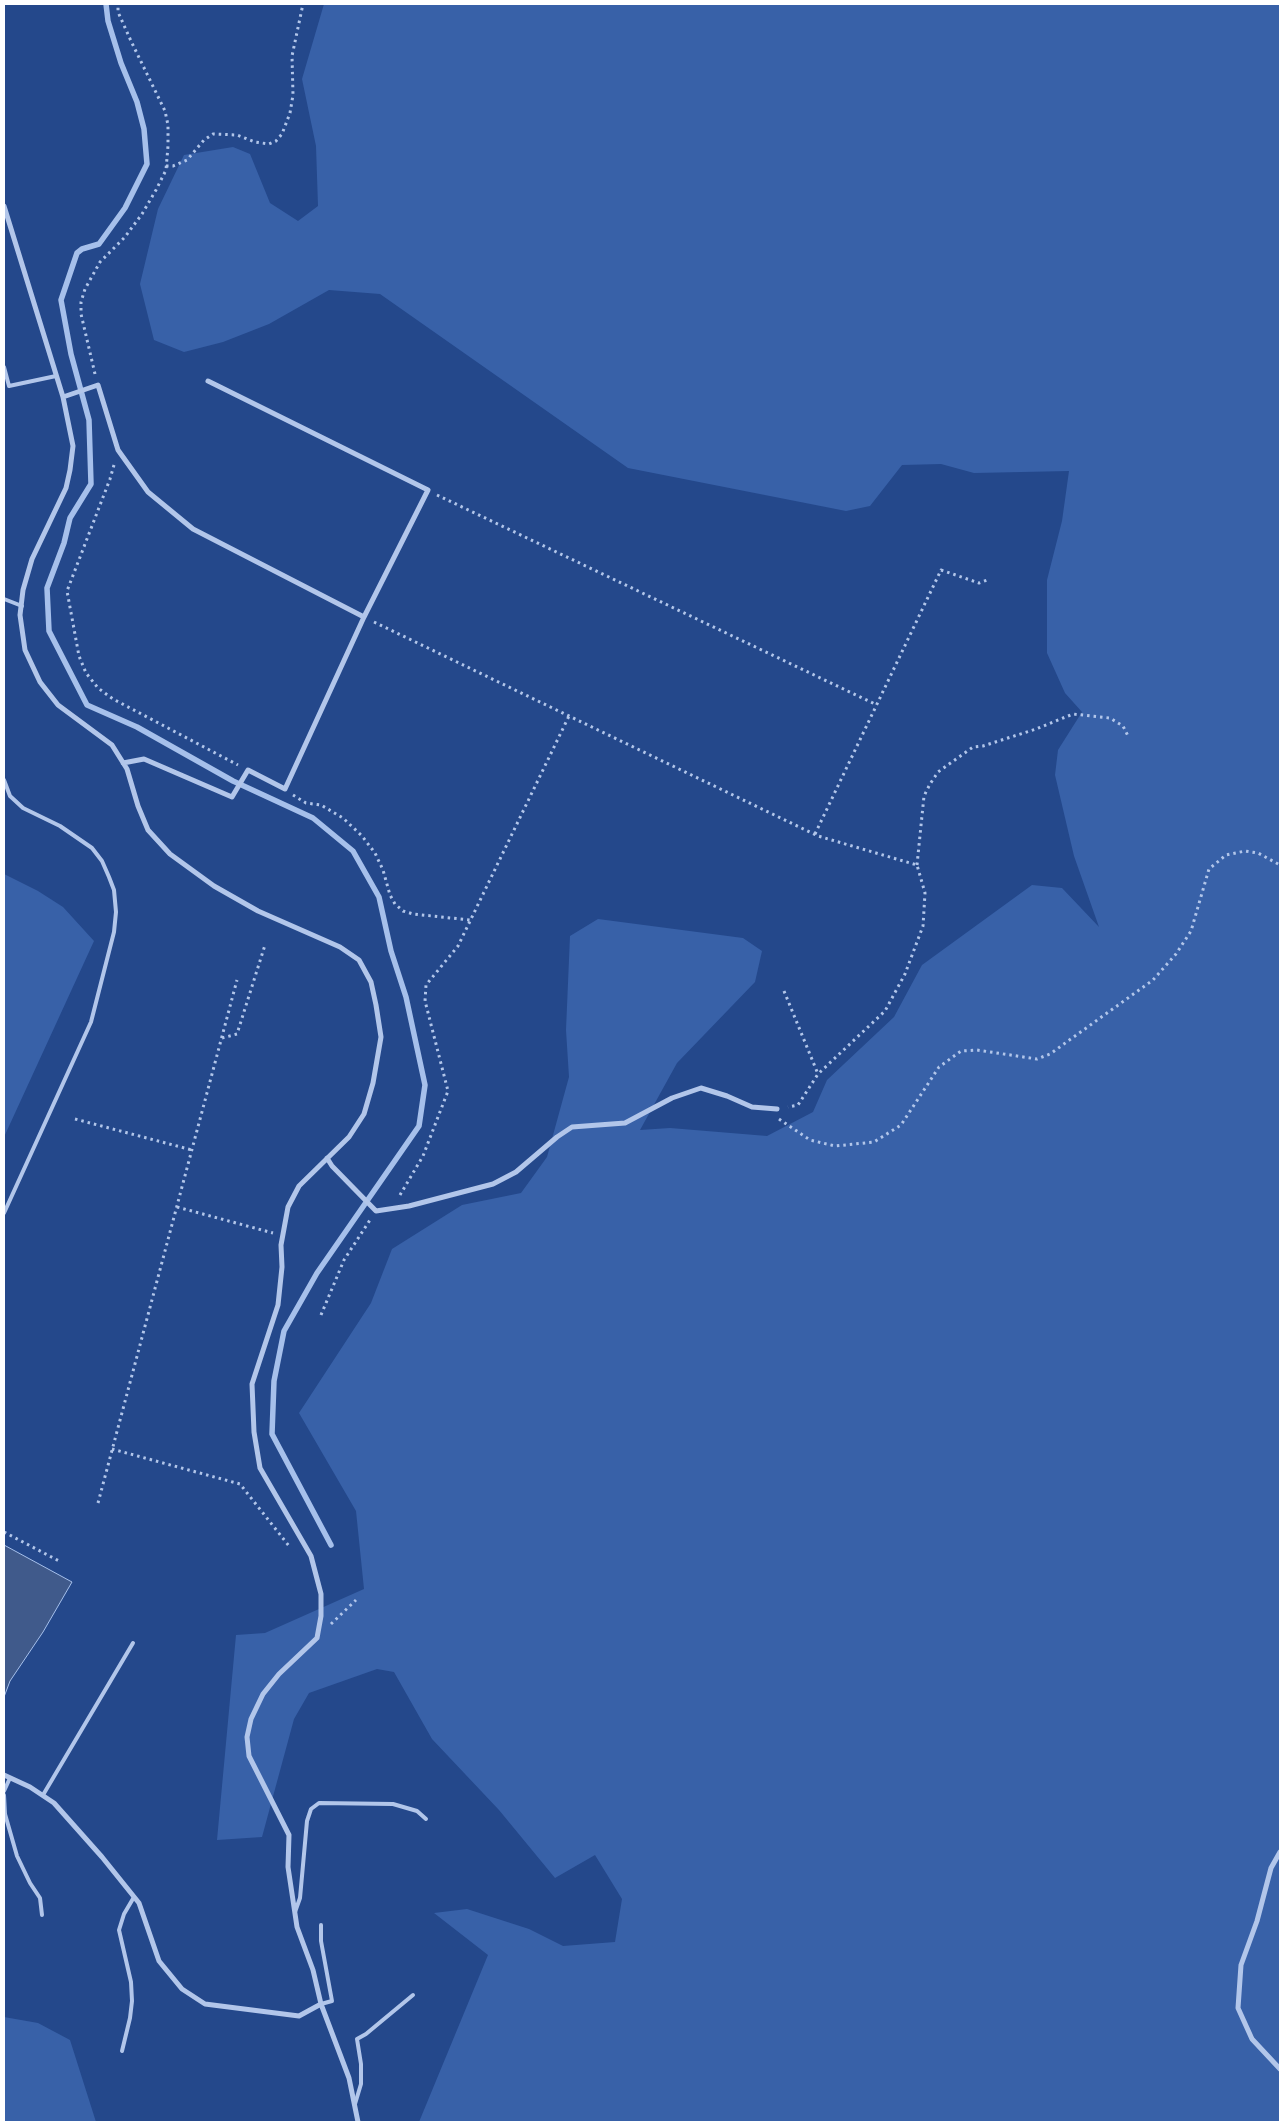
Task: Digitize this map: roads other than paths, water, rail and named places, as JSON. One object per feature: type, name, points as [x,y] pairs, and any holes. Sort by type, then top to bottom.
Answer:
[{"type":"street","points":[[4,206],[63,397],[73,446],[66,488],[32,559],[23,590],[20,615],[25,650],[40,682],[58,705],[112,745],[127,769],[138,806],[148,830],[170,854],[214,886],[258,911],[340,947],[359,960],[371,982],[381,1037],[373,1083],[364,1114],[349,1137],[299,1186],[288,1208],[283,1236],[278,1304],[252,1384],[254,1432],[260,1468],[311,1556],[321,1594],[322,1616],[317,1638],[279,1674],[263,1694],[251,1719],[247,1737],[249,1756],[289,1835],[288,1867],[297,1927],[313,1970],[321,2004],[349,2078],[358,2122]]},
{"type":"street","points":[[124,763],[144,760],[232,797],[248,770],[285,789],[364,617],[428,490],[208,382]]},
{"type":"street","points":[[63,397],[98,385],[118,450],[148,492],[193,529],[364,617]]},
{"type":"street","points":[[327,1158],[332,1166],[376,1211],[493,1184],[516,1172],[557,1137],[572,1127],[625,1123],[672,1098],[701,1088],[727,1096],[752,1107],[777,1109]]},
{"type":"street","points":[[4,1775],[30,1787],[54,1803],[102,1857],[139,1903],[159,1961],[182,1989],[206,2004],[299,2016],[321,2004]]},
{"type":"street","points":[[1280,1852],[1270,1868],[1256,1921],[1241,1965],[1238,2008],[1252,2039],[1280,2069]]},
{"type":"lane","points":[[4,367],[9,386],[56,376]]},
{"type":"lane","points":[[4,599],[22,606]]},
{"type":"lane","points":[[4,780],[10,796],[22,808],[60,826],[92,848],[102,861],[114,890],[116,912],[114,932],[91,1022],[4,1213]]},
{"type":"lane","points":[[43,1795],[133,1644]]},
{"type":"lane","points":[[4,1791],[10,1778]]},
{"type":"lane","points":[[4,1794],[5,1814],[17,1856],[40,1898],[42,1915]]},
{"type":"lane","points":[[295,1914],[300,1898],[307,1821],[311,1809],[319,1803],[393,1804],[416,1811],[426,1819]]},
{"type":"lane","points":[[122,2051],[132,2001],[130,1976],[119,1930],[124,1914],[134,1897]]},
{"type":"lane","points":[[321,1924],[321,1941],[332,2001],[321,2004]]},
{"type":"lane","points":[[355,2104],[361,2084],[357,2039],[366,2034],[413,1995]]},
{"type":"waterway","points":[[106,4],[108,21],[121,63],[137,102],[144,129],[147,164],[125,208],[99,244],[82,249],[77,253],[61,300],[71,354],[89,420],[91,484],[70,518],[64,543],[47,588],[49,631],[87,705],[137,727],[233,781],[313,818],[353,851],[379,897],[391,951],[406,997],[425,1085],[419,1126],[317,1273],[284,1331],[274,1381],[272,1434],[331,1545]]}]
